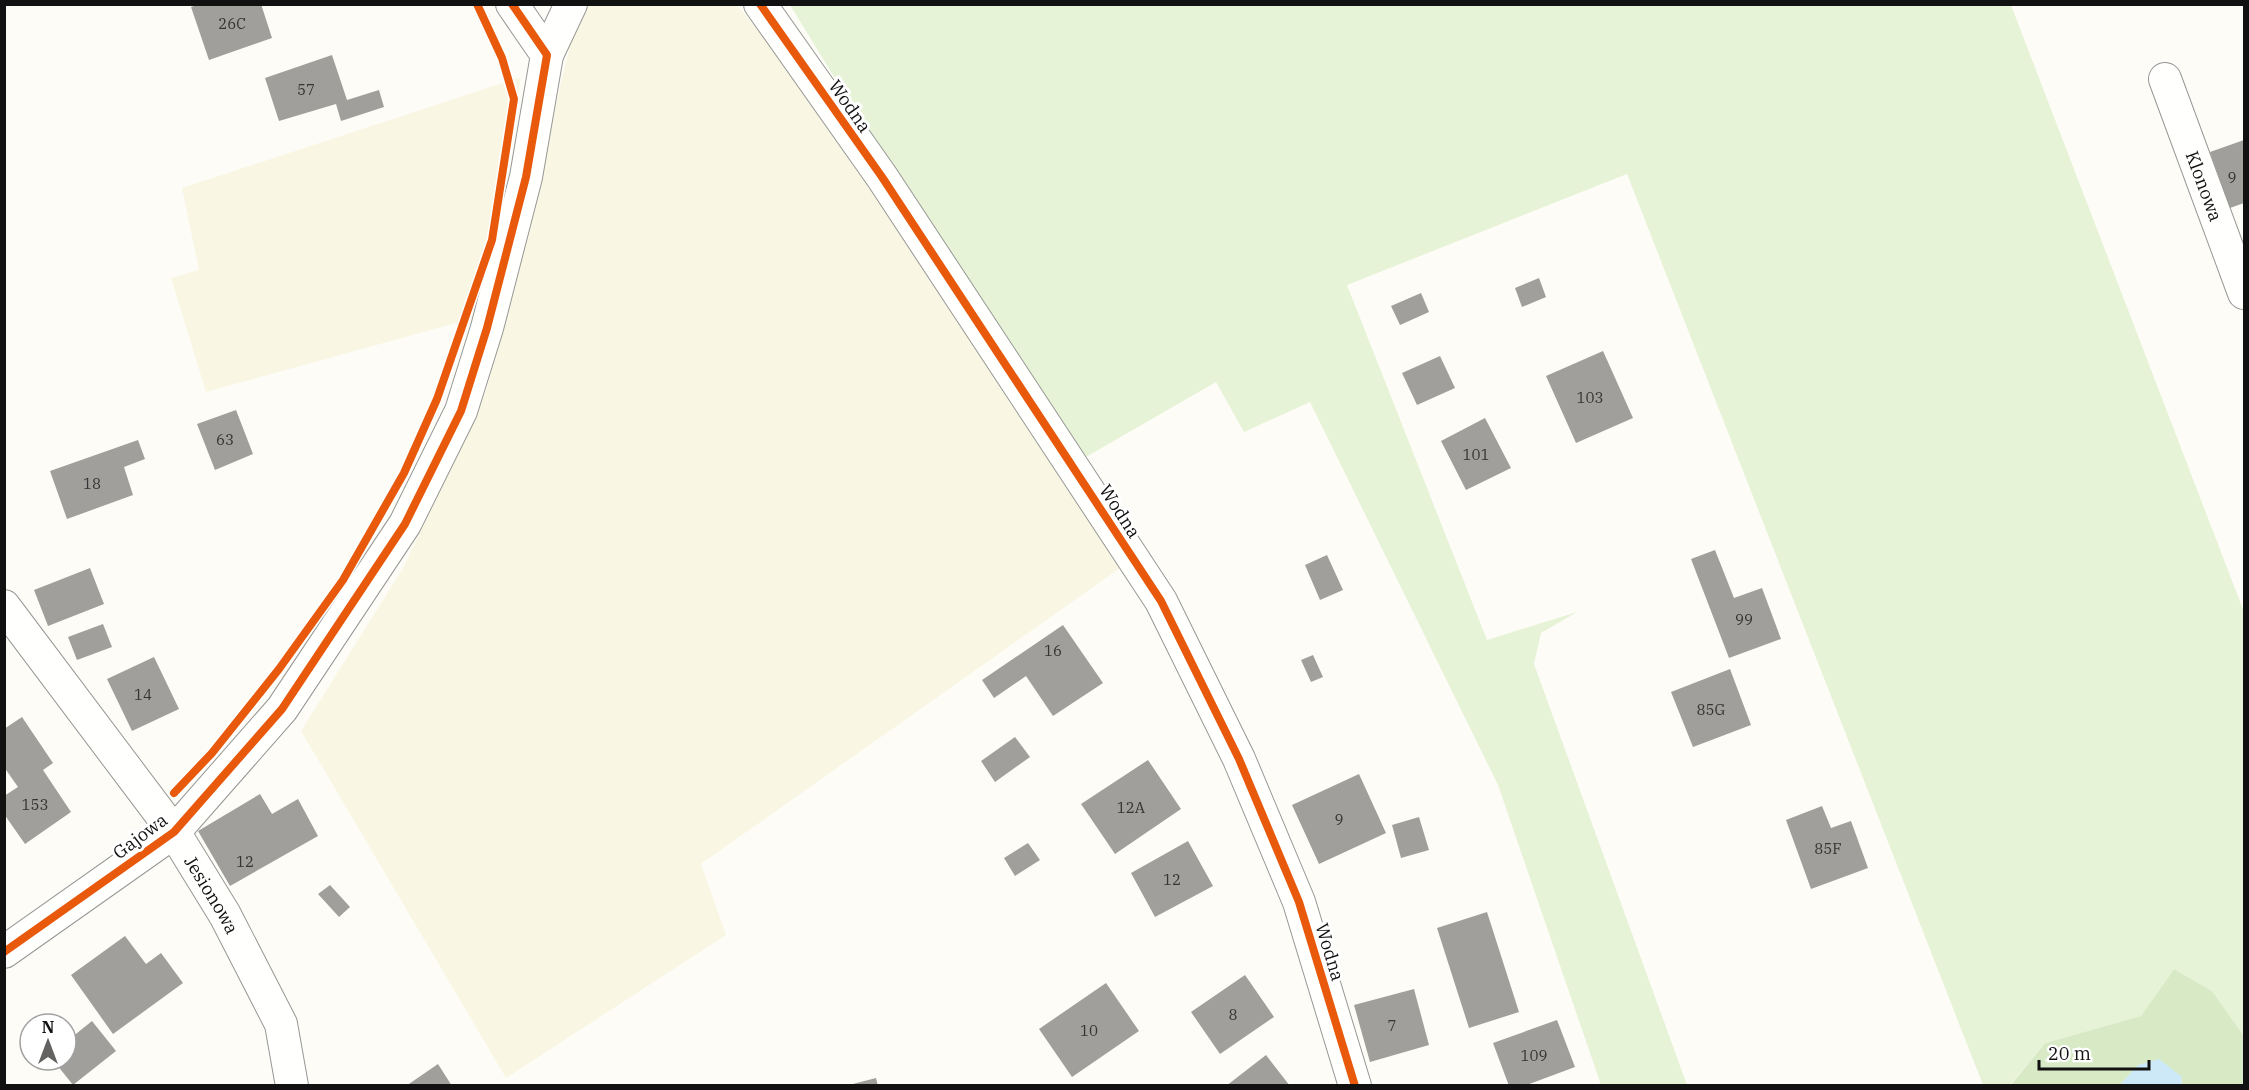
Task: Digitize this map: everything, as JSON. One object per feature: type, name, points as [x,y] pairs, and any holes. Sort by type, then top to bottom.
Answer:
[{"type":"street","points":[[512,4],[547,55]]},
{"type":"street","points":[[547,55],[571,4]]},
{"type":"street","name":"Wodna","points":[[760,4],[882,177],[1161,601],[1239,759],[1299,902],[1355,1086]]},
{"type":"street","name":"Gajowa","points":[[4,952],[174,832],[282,709],[405,524],[461,411],[487,328],[526,177],[547,55]]},
{"type":"street","name":"Klonowa","points":[[2165,79],[2244,293]]},
{"type":"street","name":"Jesionowa","points":[[4,606],[174,832],[225,915],[281,1024],[292,1086]]},
{"type":"shaded area","points":[[589,5],[737,5],[882,177],[1133,559],[701,864],[726,935],[506,1078],[301,731],[403,568],[486,391],[574,29]]},
{"type":"shaded area","points":[[521,77],[502,200],[478,317],[206,392],[171,278],[199,270],[182,188]]},
{"type":"green space","points":[[790,5],[2011,5],[2244,612],[2244,1036],[2212,991],[2174,969],[2141,1016],[2045,1043],[2010,1085],[1983,1085],[1627,174],[1347,285],[1487,640],[1577,612],[1541,633],[1534,664],[1687,1085],[1601,1085],[1498,785],[1310,402],[1244,432],[1216,382],[1072,465]]},
{"type":"green space","points":[[2174,969],[2212,991],[2244,1036],[2244,1085],[2182,1085],[2181,1076],[2138,1065],[2120,1085],[2010,1086],[2045,1043],[2141,1016]]},
{"type":"water","points":[[2159,1059],[2181,1076],[2182,1085],[2120,1085],[2138,1065]]},
{"type":"building","points":[[200,4],[261,4],[272,38],[209,60],[191,7]]},
{"type":"building","points":[[332,55],[347,100],[379,90],[384,107],[341,121],[336,104],[279,121],[265,78]]},
{"type":"building","points":[[2244,140],[2244,203],[2230,208],[2210,152]]},
{"type":"building","points":[[1539,278],[1546,297],[1522,307],[1515,288]]},
{"type":"building","points":[[1421,293],[1429,312],[1400,325],[1391,306]]},
{"type":"building","points":[[1603,351],[1633,418],[1576,443],[1546,376]]},
{"type":"building","points":[[1440,356],[1455,388],[1417,405],[1402,373]]},
{"type":"building","points":[[236,410],[253,454],[215,470],[197,424]]},
{"type":"building","points":[[1485,418],[1511,468],[1466,490],[1441,441]]},
{"type":"building","points":[[138,440],[145,459],[124,467],[133,495],[67,519],[50,471]]},
{"type":"building","points":[[1715,550],[1734,598],[1762,588],[1781,639],[1729,658],[1691,559]]},
{"type":"building","points":[[1327,555],[1343,590],[1320,600],[1305,565]]},
{"type":"building","points":[[90,568],[104,604],[48,626],[34,590]]},
{"type":"building","points":[[103,624],[112,647],[77,660],[68,637]]},
{"type":"building","points":[[1063,625],[1103,683],[1053,716],[1026,676],[994,698],[982,680]]},
{"type":"building","points":[[1313,655],[1323,677],[1311,682],[1301,660]]},
{"type":"building","points":[[154,657],[179,709],[132,731],[107,679]]},
{"type":"building","points":[[1730,669],[1751,725],[1693,747],[1671,692]]},
{"type":"building","points":[[22,717],[53,763],[43,770],[71,812],[25,844],[4,814],[4,796],[18,787],[4,767],[4,729]]},
{"type":"building","points":[[1015,737],[1030,757],[995,782],[981,761]]},
{"type":"building","points":[[1148,760],[1181,809],[1115,854],[1081,804]]},
{"type":"building","points":[[1359,774],[1386,833],[1319,864],[1292,805]]},
{"type":"building","points":[[260,794],[272,814],[298,799],[318,836],[230,886],[198,831]]},
{"type":"building","points":[[1822,806],[1831,828],[1851,821],[1868,868],[1811,889],[1786,820]]},
{"type":"building","points":[[1419,817],[1429,850],[1401,858],[1392,825]]},
{"type":"building","points":[[1188,841],[1213,886],[1155,917],[1131,873]]},
{"type":"building","points":[[1028,843],[1040,860],[1015,876],[1004,858]]},
{"type":"building","points":[[330,885],[350,907],[339,917],[318,894]]},
{"type":"building","points":[[1487,912],[1519,1012],[1469,1028],[1437,928]]},
{"type":"building","points":[[125,936],[146,964],[161,953],[183,983],[113,1034],[71,975]]},
{"type":"building","points":[[1245,975],[1274,1017],[1220,1054],[1191,1012]]},
{"type":"building","points":[[1106,983],[1139,1031],[1072,1077],[1039,1029]]},
{"type":"building","points":[[1414,989],[1429,1045],[1370,1062],[1354,1005]]},
{"type":"building","points":[[1557,1020],[1575,1067],[1524,1086],[1509,1086],[1493,1043]]},
{"type":"building","points":[[92,1021],[116,1051],[73,1085],[63,1072],[78,1072],[78,1032]]},
{"type":"building","points":[[1266,1055],[1290,1086],[1226,1086]]},
{"type":"building","points":[[438,1064],[452,1086],[406,1086],[419,1077]]},
{"type":"building","points":[[876,1078],[878,1086],[849,1086],[849,1085]]},
{"type":"cycle path","points":[[174,793],[212,753],[279,669],[343,580],[404,473],[437,399],[492,240],[514,99],[502,58],[477,4]]},
{"type":"cycle path","points":[[4,952],[174,832],[282,709],[405,524],[461,411],[487,328],[526,177],[547,55],[512,4]]},
{"type":"cycle path","points":[[760,4],[882,177],[1161,601],[1239,759],[1299,902],[1355,1086]]}]
